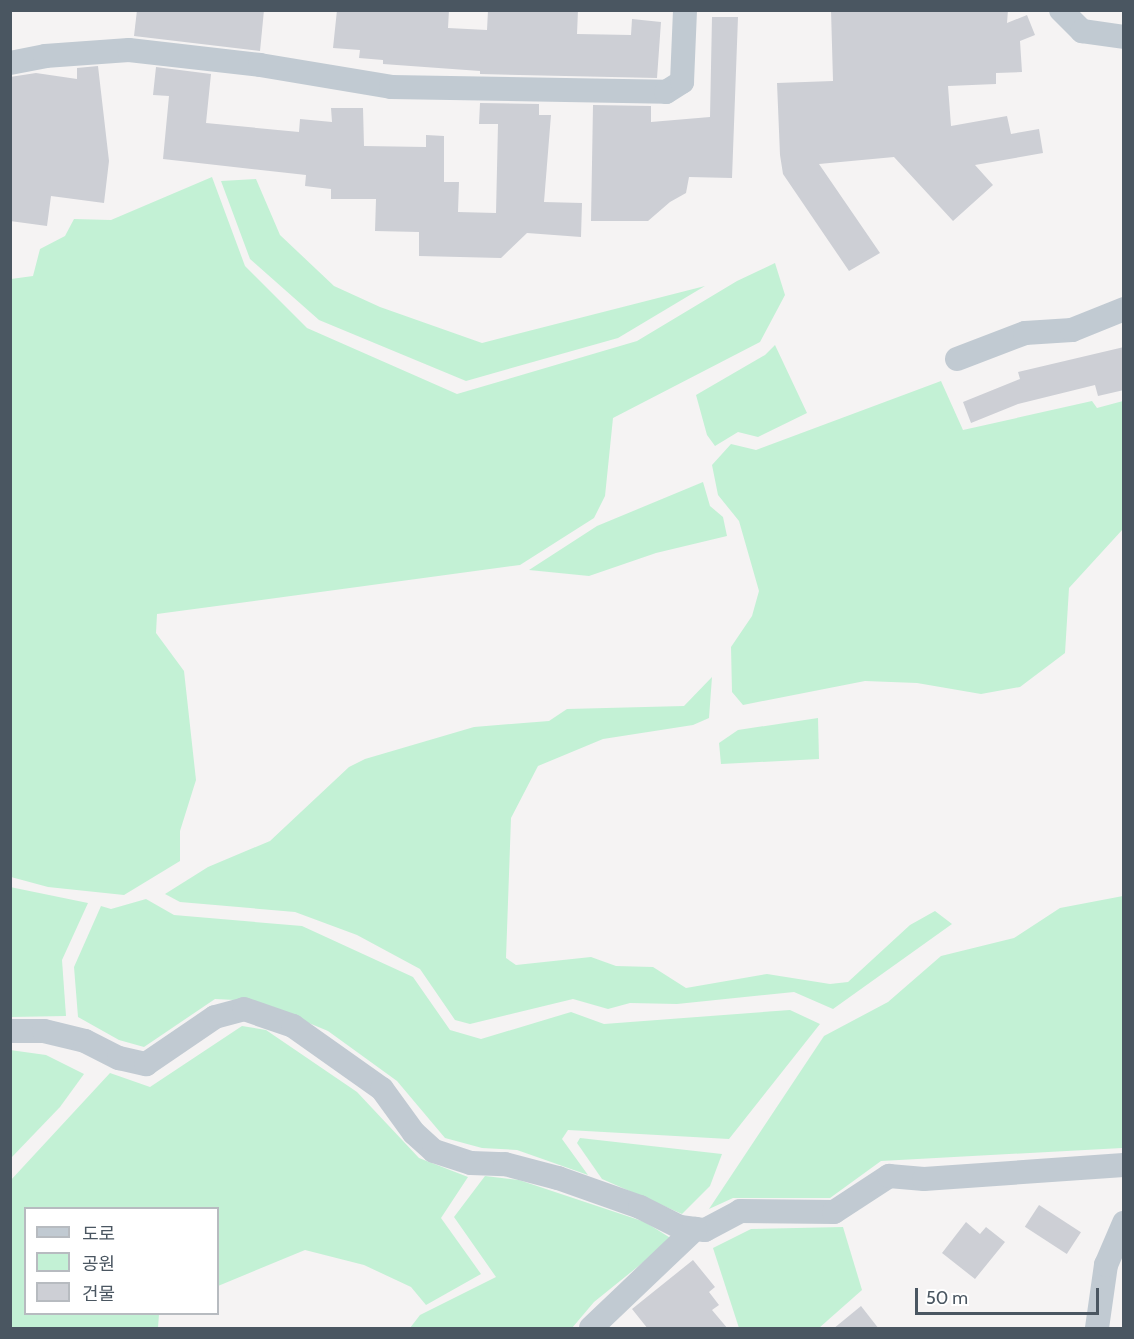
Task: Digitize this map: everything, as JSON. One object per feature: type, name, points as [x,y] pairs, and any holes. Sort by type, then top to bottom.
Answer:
[{"type":"street","points":[[10,63],[45,56],[129,50],[260,65],[391,87],[666,92],[682,82],[685,10]]},
{"type":"street","points":[[1061,10],[1082,31],[1124,37]]},
{"type":"street","points":[[957,359],[1025,333],[1072,330],[1124,309]]},
{"type":"street","points":[[10,1031],[44,1031],[85,1041],[119,1058],[146,1064],[215,1017],[244,1009],[293,1026],[382,1089],[414,1133],[434,1151],[471,1163],[505,1164],[558,1178],[640,1207],[680,1227],[705,1230],[740,1211],[834,1212],[889,1176],[924,1179],[1124,1165]]},
{"type":"street","points":[[1097,1329],[1106,1265],[1124,1223]]},
{"type":"street","points":[[591,1329],[695,1228]]},
{"type":"green space","points":[[212,177],[245,266],[307,328],[457,394],[637,341],[737,281],[775,263],[785,295],[760,342],[613,418],[605,496],[594,518],[520,565],[157,614],[156,633],[184,671],[196,780],[180,831],[180,861],[124,895],[48,887],[11,877],[11,279],[33,276],[40,249],[65,236],[74,219],[111,220]]},
{"type":"green space","points":[[256,179],[280,235],[334,286],[380,307],[482,343],[705,286],[618,338],[466,381],[319,320],[250,259],[221,181]]},
{"type":"green space","points":[[775,345],[807,413],[758,437],[738,432],[715,446],[707,435],[696,395],[765,355]]},
{"type":"green space","points":[[941,381],[963,430],[1092,401],[1097,408],[1123,401],[1123,529],[1069,588],[1065,653],[1020,687],[981,694],[917,683],[865,681],[743,705],[732,692],[731,647],[752,616],[759,591],[739,521],[718,495],[712,465],[731,444],[756,450]]},
{"type":"green space","points":[[703,482],[710,506],[723,517],[727,536],[656,553],[589,576],[529,570],[597,526]]},
{"type":"green space","points":[[712,677],[709,718],[693,725],[603,739],[538,766],[511,818],[506,958],[516,965],[591,957],[616,966],[653,967],[686,988],[767,974],[830,984],[848,982],[910,925],[935,911],[952,924],[833,1009],[794,992],[677,1004],[630,1003],[608,1009],[573,999],[470,1024],[455,1020],[420,969],[357,935],[295,912],[180,902],[165,894],[208,867],[270,841],[349,767],[365,759],[474,727],[549,721],[567,709],[684,706]]},
{"type":"green space","points":[[818,718],[819,759],[721,764],[719,743],[738,730]]},
{"type":"green space","points":[[10,887],[88,903],[62,960],[66,1016],[11,1017]]},
{"type":"green space","points":[[1123,896],[1122,1148],[881,1161],[830,1198],[733,1198],[709,1209],[824,1036],[888,1002],[941,956],[1014,938],[1060,908]]},
{"type":"green space","points":[[146,899],[174,915],[302,926],[413,977],[450,1030],[481,1039],[571,1012],[604,1024],[790,1010],[820,1024],[729,1139],[568,1130],[562,1139],[588,1175],[517,1150],[482,1148],[445,1138],[397,1081],[328,1031],[256,1001],[215,999],[144,1047],[119,1040],[78,1017],[74,967],[101,906],[111,909]]},
{"type":"green space","points":[[242,1026],[266,1030],[357,1092],[419,1158],[468,1177],[441,1218],[481,1274],[426,1305],[411,1287],[364,1265],[305,1250],[219,1286],[219,1207],[24,1207],[24,1315],[159,1315],[158,1328],[11,1328],[10,1181],[110,1073],[150,1087]]},
{"type":"green space","points":[[10,1050],[46,1055],[84,1074],[60,1107],[11,1158]]},
{"type":"green space","points":[[580,1138],[722,1154],[710,1186],[682,1214],[602,1179],[577,1143]]},
{"type":"green space","points":[[485,1176],[519,1180],[645,1222],[672,1239],[594,1302],[572,1328],[410,1328],[420,1315],[496,1277],[454,1217]]},
{"type":"green space","points":[[843,1227],[862,1290],[819,1328],[739,1328],[713,1248],[751,1229]]},
{"type":"building","points":[[137,10],[264,10],[260,51],[134,36]]},
{"type":"building","points":[[337,10],[449,10],[448,28],[487,30],[488,10],[578,10],[577,34],[631,35],[632,19],[661,22],[657,78],[480,74],[480,71],[383,64],[383,60],[359,58],[360,50],[333,48]]},
{"type":"building","points":[[831,10],[1008,10],[1007,23],[1027,15],[1035,35],[1020,41],[1022,72],[996,73],[996,84],[948,86],[951,126],[1007,116],[1011,134],[1039,129],[1043,153],[975,165],[993,185],[953,221],[894,157],[819,164],[880,253],[849,271],[783,174],[780,155],[777,83],[833,81]]},
{"type":"building","points":[[712,17],[738,17],[732,178],[689,177],[686,193],[670,202],[648,221],[591,221],[593,105],[651,106],[651,122],[710,117]]},
{"type":"building","points":[[98,66],[109,161],[104,203],[51,196],[47,226],[10,221],[10,77],[36,73],[77,79],[77,68]]},
{"type":"building","points":[[156,67],[211,74],[206,123],[299,132],[300,119],[332,122],[331,108],[363,108],[364,146],[426,147],[426,135],[444,136],[444,182],[459,182],[458,212],[496,213],[498,124],[479,124],[480,103],[539,104],[539,115],[551,115],[544,202],[582,203],[581,237],[527,233],[501,258],[419,256],[419,232],[375,231],[376,199],[331,199],[331,189],[305,186],[306,175],[163,159],[169,96],[153,95]]},
{"type":"building","points":[[1124,347],[1124,390],[1098,396],[1095,385],[1018,404],[971,423],[963,402],[1020,379],[1018,372]]},
{"type":"building","points":[[1039,1205],[1081,1232],[1067,1254],[1025,1227]]},
{"type":"building","points":[[966,1222],[980,1234],[986,1227],[1005,1242],[975,1279],[942,1253]]},
{"type":"building","points":[[693,1260],[715,1287],[709,1292],[719,1305],[712,1310],[728,1329],[648,1329],[632,1309]]},
{"type":"building","points":[[861,1306],[879,1329],[833,1329]]}]
